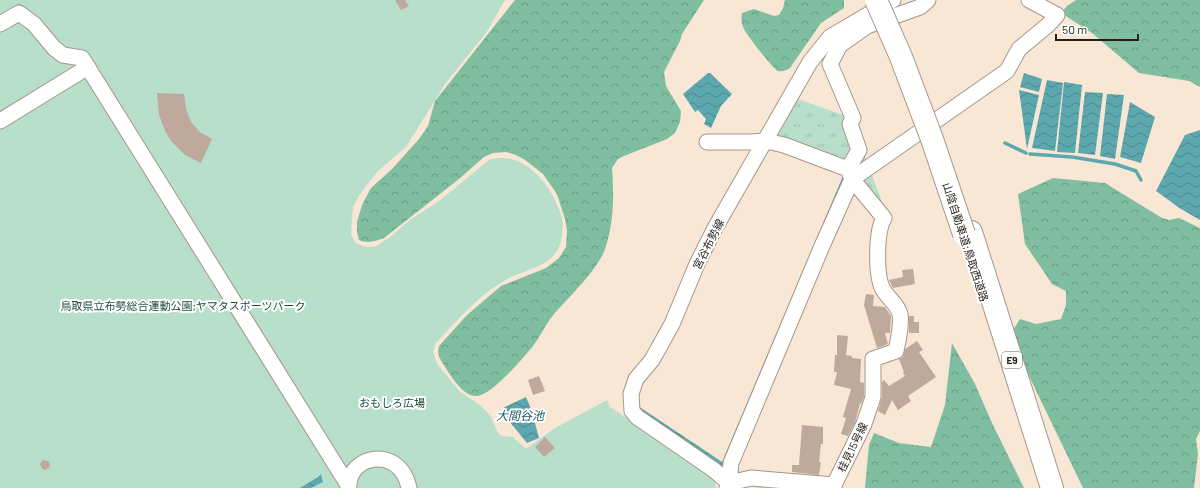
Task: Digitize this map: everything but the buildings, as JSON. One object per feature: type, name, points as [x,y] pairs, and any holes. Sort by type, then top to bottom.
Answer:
[{"type":"highway","name":"山陰自動車道;鳥取西道路","points":[[876,0],[901,57],[967,233],[1045,488]]},
{"type":"highway","name":"山陰自動車道;鳥取西道路","points":[[884,0],[912,68],[1052,488]]},
{"type":"street","name":"宮谷布勢線","points":[[728,485],[714,470],[637,417],[632,411],[631,394],[636,379],[652,360],[672,324],[697,264],[715,228],[810,62],[830,37],[893,0]]},
{"type":"street","points":[[834,486],[751,478],[728,485],[732,463],[816,260],[859,150],[850,124],[853,118],[830,64],[840,45],[867,26],[920,7],[928,0]]},
{"type":"street","points":[[850,174],[1007,71],[1019,50],[1048,25],[1057,15],[1029,0]]},
{"type":"street","points":[[0,24],[19,13],[34,24],[54,48],[63,55],[82,58],[348,486]]},
{"type":"street","points":[[0,121],[88,67]]},
{"type":"street","points":[[707,142],[766,141],[784,145],[850,174]]},
{"type":"street","name":"桂見15号線","points":[[834,486],[864,424],[873,397],[873,359],[896,351],[900,334],[899,309],[884,291],[880,283],[878,255],[881,224],[884,218],[850,174]]},
{"type":"street","points":[[348,486],[351,476],[357,468],[365,462],[374,459],[384,459],[394,463],[401,469],[409,488]]},
{"type":"green space","name":"鳥取県立布勢総合運動公園;ヤマタスポーツパーク","points":[[0,0],[505,0],[486,33],[445,84],[406,147],[378,171],[360,194],[353,207],[351,234],[355,242],[362,246],[376,246],[389,238],[411,219],[439,201],[489,160],[507,158],[524,164],[539,177],[554,197],[562,218],[563,226],[560,245],[551,259],[537,267],[502,282],[485,294],[466,312],[435,344],[433,353],[438,365],[460,392],[480,405],[490,415],[498,433],[502,436],[513,437],[526,449],[555,428],[607,400],[610,407],[708,471],[715,480],[716,488],[0,488]]},
{"type":"green space","points":[[515,0],[704,0],[682,34],[664,72],[666,86],[681,111],[680,122],[675,133],[667,139],[618,159],[612,168],[613,198],[611,227],[606,246],[597,265],[551,318],[533,346],[514,368],[489,391],[475,396],[464,391],[454,380],[439,357],[439,346],[467,315],[501,286],[546,268],[559,258],[566,247],[567,230],[557,194],[543,174],[525,160],[506,152],[493,153],[484,157],[459,179],[384,238],[368,242],[359,240],[357,222],[362,205],[371,188],[392,169],[419,139],[428,126],[435,101]]},
{"type":"green space","points":[[785,0],[844,0],[844,8],[821,23],[790,68],[784,71],[778,71],[750,38],[743,27],[741,17],[742,13],[754,9],[774,16],[779,15]]},
{"type":"green space","points":[[1076,0],[1200,0],[1200,87],[1189,81],[1139,73],[1092,33],[1061,13],[1067,6]]},
{"type":"green space","points":[[795,98],[849,117],[860,145],[848,162],[772,140]]},
{"type":"green space","points":[[862,149],[887,215],[852,171]]},
{"type":"green space","points":[[1053,178],[1105,183],[1162,218],[1169,220],[1179,218],[1200,228],[1200,431],[1196,439],[1198,454],[1194,488],[1083,488],[1015,347],[1013,330],[1020,319],[1036,324],[1061,319],[1066,305],[1066,291],[1052,284],[1025,244],[1018,194]]},
{"type":"green space","points":[[952,343],[975,384],[992,423],[1024,488],[865,488],[869,445],[874,433],[899,443],[931,447],[945,405]]},
{"type":"water","points":[[708,73],[710,73],[732,94],[721,106],[711,128],[704,124],[706,119],[698,110],[695,112],[683,94]]},
{"type":"water","points":[[1024,73],[1042,79],[1039,92],[1020,87]]},
{"type":"water","points":[[1047,80],[1063,83],[1055,151],[1032,148]]},
{"type":"water","points":[[1064,82],[1082,85],[1075,153],[1057,152]]},
{"type":"water","points":[[1019,90],[1039,95],[1027,149]]},
{"type":"water","points":[[1085,92],[1103,93],[1095,155],[1078,153]]},
{"type":"water","points":[[1107,94],[1124,95],[1115,159],[1100,156]]},
{"type":"water","points":[[1130,102],[1155,117],[1141,163],[1120,157]]},
{"type":"water","points":[[1200,130],[1200,220],[1181,209],[1156,191],[1185,135]]},
{"type":"water","points":[[843,176],[845,177],[724,466],[719,467],[639,412],[638,406],[722,462]]},
{"type":"water","name":"大間谷池","points":[[526,397],[539,438],[527,443],[509,421],[503,408]]},
{"type":"water","points":[[321,474],[323,482],[311,488],[300,488],[318,477]]},
{"type":"waterway","points":[[1005,143],[1026,153]]},
{"type":"waterway","points":[[1030,154],[1072,157],[1115,164],[1136,171],[1141,180]]},
{"type":"park label","name":"おもしろ広場","points":[[392,402]]}]
